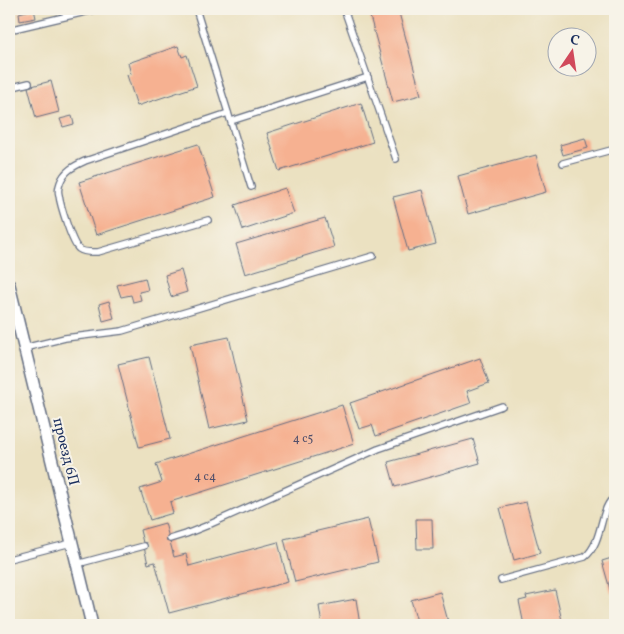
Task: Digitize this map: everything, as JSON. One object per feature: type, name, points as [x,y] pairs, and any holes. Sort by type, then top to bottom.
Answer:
[{"type":"street","name":"проезд 6П","points":[[9,285],[92,625]]},
{"type":"lane","points":[[9,30],[98,9]]},
{"type":"lane","points":[[196,9],[251,187]]},
{"type":"lane","points":[[344,9],[396,159]]},
{"type":"lane","points":[[231,121],[368,77]]},
{"type":"lane","points":[[9,88],[28,84]]},
{"type":"lane","points":[[208,220],[98,252],[88,252],[79,249],[73,241],[58,194],[64,175],[72,167],[228,113]]},
{"type":"lane","points":[[563,163],[615,149]]},
{"type":"lane","points":[[24,348],[65,338],[122,331],[373,256]]},
{"type":"lane","points":[[170,539],[206,526],[378,449],[502,406]]},
{"type":"lane","points":[[501,580],[585,556],[593,550],[606,511],[611,500],[615,497]]},
{"type":"lane","points":[[9,558],[72,543]]},
{"type":"lane","points":[[77,564],[144,546]]},
{"type":"building","points":[[34,9],[36,18],[20,21],[19,13]]},
{"type":"building","points":[[368,9],[398,9],[421,95],[393,102]]},
{"type":"building","points":[[178,46],[182,57],[187,55],[197,86],[137,106],[127,75],[131,74],[128,63]]},
{"type":"building","points":[[51,81],[59,112],[36,118],[28,87]]},
{"type":"building","points":[[361,103],[373,142],[279,171],[267,133]]},
{"type":"building","points":[[72,116],[74,124],[63,127],[60,119]]},
{"type":"building","points":[[585,138],[588,148],[563,155],[560,145]]},
{"type":"building","points":[[198,144],[215,197],[96,235],[79,182]]},
{"type":"building","points":[[536,155],[546,192],[468,214],[458,176]]},
{"type":"building","points":[[285,188],[294,213],[243,230],[235,205]]},
{"type":"building","points":[[422,190],[436,244],[408,251],[393,197]]},
{"type":"building","points":[[325,218],[334,247],[245,274],[236,244]]},
{"type":"building","points":[[181,270],[187,292],[171,297],[165,275]]},
{"type":"building","points":[[145,278],[148,290],[139,292],[141,300],[133,302],[131,295],[121,297],[117,285]]},
{"type":"building","points":[[109,301],[114,318],[103,321],[99,304]]},
{"type":"building","points":[[229,337],[248,420],[209,429],[190,345]]},
{"type":"building","points":[[149,357],[170,439],[139,447],[118,364]]},
{"type":"building","points":[[480,358],[489,383],[467,391],[471,403],[376,436],[372,425],[359,429],[350,403]]},
{"type":"building","points":[[342,405],[354,444],[170,502],[173,513],[150,520],[140,489],[162,482],[156,464]]},
{"type":"building","points":[[473,439],[480,463],[395,487],[388,462]]},
{"type":"building","points":[[526,502],[540,553],[514,560],[500,508]]},
{"type":"building","points":[[368,519],[378,562],[295,582],[284,539]]},
{"type":"building","points":[[416,519],[432,519],[433,549],[417,549]]},
{"type":"building","points":[[165,523],[174,557],[186,554],[189,566],[278,542],[288,582],[169,613],[155,562],[148,564],[140,530]]},
{"type":"building","points":[[615,557],[615,592],[611,593],[602,561]]},
{"type":"building","points":[[555,590],[563,625],[524,625],[519,601],[527,599],[526,596]]},
{"type":"building","points":[[440,592],[449,625],[418,625],[411,600]]},
{"type":"building","points":[[356,599],[360,625],[322,625],[319,606]]}]
